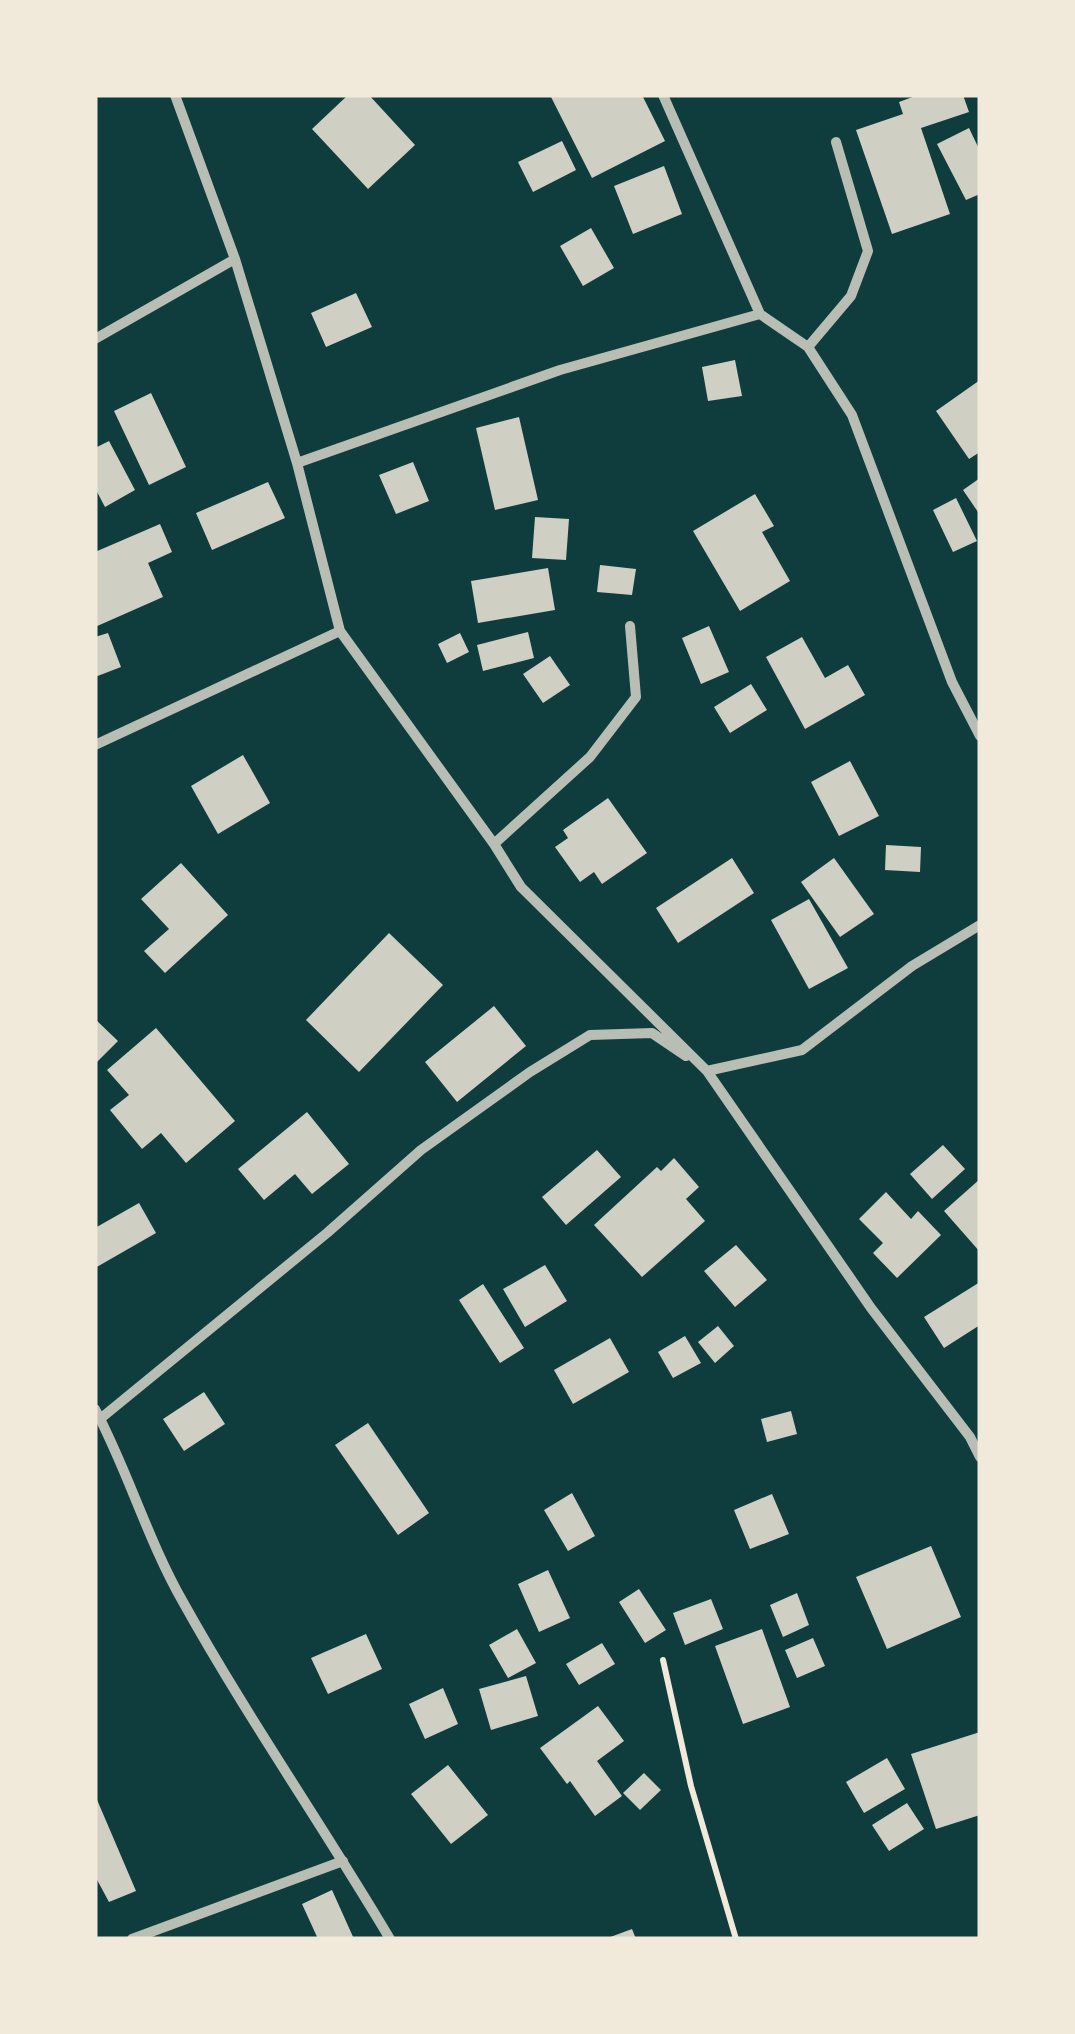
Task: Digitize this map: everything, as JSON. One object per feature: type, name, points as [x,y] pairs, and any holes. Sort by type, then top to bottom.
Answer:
[{"type":"street","points":[[176,95],[235,259],[297,464],[340,631],[494,844],[521,888],[707,1071],[871,1308],[970,1437],[980,1456]]},
{"type":"street","points":[[663,95],[760,314],[808,347],[852,415],[952,682],[980,736]]},
{"type":"street","points":[[808,347],[850,296],[868,252],[836,142]]},
{"type":"street","points":[[95,338],[235,259]]},
{"type":"street","points":[[297,464],[560,370],[760,314]]},
{"type":"street","points":[[494,844],[590,757],[636,697],[630,626]]},
{"type":"street","points":[[95,746],[340,631]]},
{"type":"street","points":[[390,1939],[278,1764],[180,1598],[98,1414],[327,1233],[421,1150],[530,1072],[590,1036],[652,1033],[707,1071],[802,1050],[912,966],[980,926]]},
{"type":"street","points":[[132,1939],[343,1861]]},
{"type":"path","points":[[662,1660],[691,1786],[736,1939]]},
{"type":"building","points":[[348,95],[369,95],[415,145],[368,189],[312,129]]},
{"type":"building","points":[[550,95],[642,95],[665,141],[592,178]]},
{"type":"building","points":[[918,95],[963,95],[969,112],[921,128],[950,214],[892,234],[856,130],[903,114],[899,102]]},
{"type":"building","points":[[969,128],[980,151],[980,194],[966,200],[937,144]]},
{"type":"building","points":[[562,141],[576,170],[533,192],[518,162]]},
{"type":"building","points":[[664,166],[682,214],[633,234],[614,186]]},
{"type":"building","points":[[591,228],[614,268],[583,286],[560,246]]},
{"type":"building","points":[[356,293],[372,327],[326,347],[311,313]]},
{"type":"building","points":[[735,360],[742,396],[708,401],[702,367]]},
{"type":"building","points":[[980,380],[980,452],[969,459],[936,411]]},
{"type":"building","points":[[151,393],[186,467],[149,485],[114,411]]},
{"type":"building","points":[[519,417],[538,500],[495,510],[476,428]]},
{"type":"building","points":[[109,441],[135,490],[105,507],[95,488],[95,448]]},
{"type":"building","points":[[413,462],[429,501],[396,514],[379,475]]},
{"type":"building","points":[[980,478],[980,515],[963,490]]},
{"type":"building","points":[[268,482],[285,518],[212,550],[196,513]]},
{"type":"building","points":[[755,494],[774,526],[762,532],[790,581],[740,611],[693,531]]},
{"type":"building","points":[[956,498],[977,541],[953,552],[933,510]]},
{"type":"building","points":[[535,517],[569,519],[566,560],[532,558]]},
{"type":"building","points":[[160,524],[172,552],[148,563],[163,597],[95,627],[95,552]]},
{"type":"building","points":[[600,565],[636,569],[632,595],[597,592]]},
{"type":"building","points":[[548,568],[555,610],[478,623],[471,581]]},
{"type":"building","points":[[709,626],[729,672],[701,684],[682,638]]},
{"type":"building","points":[[528,632],[534,658],[483,671],[477,645]]},
{"type":"building","points":[[108,633],[121,667],[95,677],[95,637]]},
{"type":"building","points":[[460,633],[469,652],[447,663],[438,644]]},
{"type":"building","points":[[802,637],[825,678],[848,665],[865,695],[805,729],[766,657]]},
{"type":"building","points":[[550,656],[570,685],[543,703],[523,674]]},
{"type":"building","points":[[751,684],[767,710],[730,733],[714,707]]},
{"type":"building","points":[[243,755],[270,803],[218,834],[191,786]]},
{"type":"building","points":[[850,761],[879,816],[839,836],[811,782]]},
{"type":"building","points":[[608,798],[647,853],[602,884],[594,872],[580,882],[555,847],[568,838],[563,830]]},
{"type":"building","points":[[886,845],[921,847],[920,872],[885,870]]},
{"type":"building","points":[[732,858],[754,893],[678,943],[656,908]]},
{"type":"building","points":[[834,858],[874,914],[840,937],[801,882]]},
{"type":"building","points":[[181,863],[228,915],[165,973],[144,951],[169,929],[141,899]]},
{"type":"building","points":[[809,899],[848,968],[809,989],[771,920]]},
{"type":"building","points":[[389,933],[443,985],[359,1072],[306,1020]]},
{"type":"building","points":[[494,1006],[526,1046],[457,1102],[425,1062]]},
{"type":"building","points":[[95,1019],[118,1041],[95,1064]]},
{"type":"building","points":[[156,1028],[235,1121],[186,1163],[161,1133],[142,1149],[110,1110],[129,1095],[107,1070]]},
{"type":"building","points":[[307,1112],[349,1164],[312,1194],[295,1174],[264,1200],[238,1169]]},
{"type":"building","points":[[943,1145],[965,1169],[932,1199],[910,1174]]},
{"type":"building","points":[[597,1150],[621,1177],[566,1225],[542,1197]]},
{"type":"building","points":[[674,1158],[699,1187],[686,1199],[705,1221],[642,1277],[594,1225],[657,1167],[661,1171]]},
{"type":"building","points":[[980,1179],[980,1252],[944,1211]]},
{"type":"building","points":[[886,1192],[911,1219],[918,1211],[941,1235],[897,1278],[873,1253],[883,1243],[859,1219]]},
{"type":"building","points":[[139,1203],[156,1233],[95,1268],[95,1228]]},
{"type":"building","points":[[736,1245],[767,1280],[735,1307],[704,1271]]},
{"type":"building","points":[[545,1265],[567,1301],[525,1327],[503,1289]]},
{"type":"building","points":[[980,1282],[980,1325],[944,1348],[924,1317]]},
{"type":"building","points":[[483,1284],[524,1348],[500,1363],[459,1300]]},
{"type":"building","points":[[718,1326],[734,1346],[715,1363],[698,1342]]},
{"type":"building","points":[[685,1336],[701,1363],[673,1378],[658,1352]]},
{"type":"building","points":[[610,1338],[629,1372],[573,1404],[554,1370]]},
{"type":"building","points":[[204,1392],[225,1424],[184,1451],[163,1419]]},
{"type":"building","points":[[791,1411],[797,1434],[767,1442],[761,1419]]},
{"type":"building","points":[[368,1423],[429,1513],[398,1535],[335,1445]]},
{"type":"building","points":[[572,1493],[595,1536],[568,1551],[544,1510]]},
{"type":"building","points":[[772,1494],[789,1534],[750,1549],[734,1510]]},
{"type":"building","points":[[931,1546],[961,1617],[887,1649],[856,1577]]},
{"type":"building","points":[[548,1570],[570,1618],[539,1632],[518,1584]]},
{"type":"building","points":[[639,1589],[666,1630],[645,1643],[619,1602]]},
{"type":"building","points":[[797,1593],[809,1625],[783,1637],[770,1605]]},
{"type":"building","points":[[711,1599],[723,1629],[685,1645],[673,1613]]},
{"type":"building","points":[[517,1629],[536,1663],[508,1678],[489,1645]]},
{"type":"building","points":[[762,1629],[790,1707],[743,1724],[715,1646]]},
{"type":"building","points":[[366,1634],[382,1669],[328,1694],[311,1658]]},
{"type":"building","points":[[813,1638],[825,1666],[797,1678],[785,1650]]},
{"type":"building","points":[[602,1643],[615,1664],[579,1685],[566,1664]]},
{"type":"building","points":[[526,1676],[538,1716],[491,1730],[479,1689]]},
{"type":"building","points":[[443,1688],[458,1724],[425,1739],[409,1704]]},
{"type":"building","points":[[598,1706],[624,1741],[597,1761],[622,1796],[595,1816],[540,1748]]},
{"type":"building","points":[[980,1732],[980,1815],[936,1829],[911,1754]]},
{"type":"building","points":[[887,1758],[905,1789],[864,1813],[846,1782]]},
{"type":"building","points":[[448,1765],[488,1815],[451,1844],[411,1794]]},
{"type":"building","points":[[644,1773],[661,1790],[640,1810],[623,1793]]},
{"type":"building","points":[[95,1795],[136,1891],[109,1902],[95,1876]]},
{"type":"building","points":[[907,1803],[924,1829],[889,1851],[872,1825]]},
{"type":"building","points":[[332,1890],[354,1939],[318,1939],[302,1904]]},
{"type":"building","points":[[632,1929],[636,1939],[605,1939]]}]
